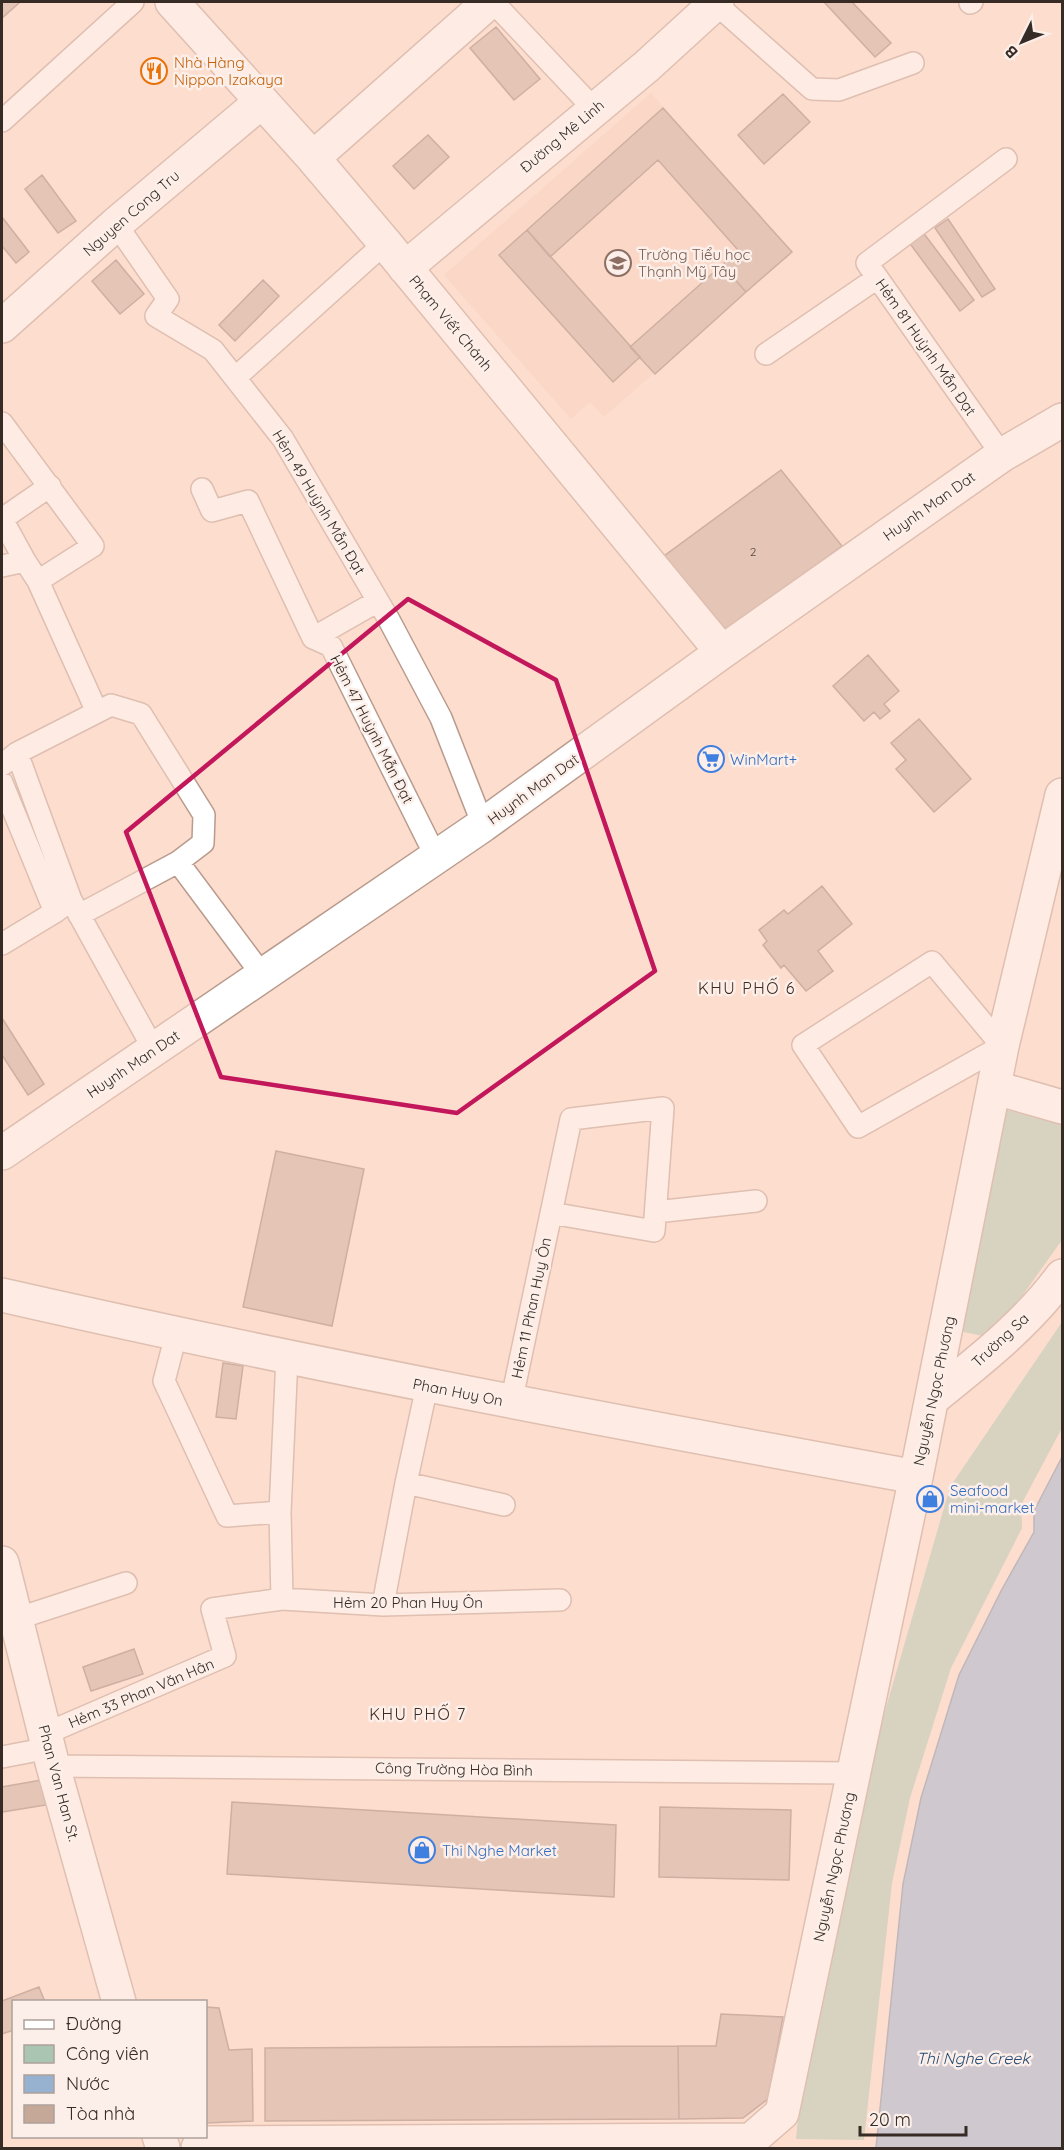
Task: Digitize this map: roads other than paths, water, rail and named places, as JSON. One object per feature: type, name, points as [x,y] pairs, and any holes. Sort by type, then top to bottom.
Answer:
[{"type":"street","name":"Phạm Viết Chánh","points":[[172,2],[313,158],[722,652]]},
{"type":"street","points":[[313,158],[491,2]]},
{"type":"street","name":"Đường Mê Linh","points":[[395,255],[594,109],[647,66],[716,2]]},
{"type":"street","name":"Nguyen Cong Tru","points":[[2,326],[116,224],[261,102]]},
{"type":"street","name":"Huynh Man Dat","points":[[2,1153],[483,825],[722,652],[1002,455],[1062,420]]},
{"type":"street","name":"Nguyễn Ngọc Phương","points":[[198,2148],[204,2143],[750,2140],[782,2113],[916,1478],[996,1088],[1002,1046],[1062,795]]},
{"type":"street","points":[[996,1088],[1062,1107]]},
{"type":"street","name":"Trường Sa","points":[[932,1399],[993,1349],[1050,1293],[1062,1276]]},
{"type":"street","name":"Phan Huy On","points":[[2,1295],[176,1335],[511,1403],[916,1478]]},
{"type":"street","name":"Phan Van Han St.","points":[[2,1563],[49,1749],[119,2000]]},
{"type":"lane","points":[[2,121],[133,2]]},
{"type":"lane","points":[[491,2],[594,109]]},
{"type":"lane","points":[[716,2],[812,89],[839,90],[913,63]]},
{"type":"lane","name":"Hẻm 81 Huỳnh Mẫn Đạt","points":[[1002,455],[867,263],[1006,159]]},
{"type":"lane","name":"Hẻm 49 Huỳnh Mẫn Đạt","points":[[116,224],[168,299],[156,316],[213,350],[283,439],[378,601],[441,718],[483,825]]},
{"type":"lane","points":[[235,378],[395,255]]},
{"type":"lane","points":[[765,354],[877,278]]},
{"type":"lane","points":[[2,423],[93,546],[38,582]]},
{"type":"lane","points":[[50,486],[2,519],[38,582],[98,712]]},
{"type":"lane","name":"Hẻm 47 Huỳnh Mẫn Đạt","points":[[202,489],[212,511],[248,501],[314,638],[331,646],[436,857]]},
{"type":"lane","points":[[2,566],[25,561]]},
{"type":"lane","points":[[314,638],[378,601]]},
{"type":"lane","points":[[2,944],[68,909],[178,862],[203,843],[204,816],[141,714],[111,705],[9,759],[68,909]]},
{"type":"lane","points":[[2,783],[68,909],[154,1050]]},
{"type":"lane","points":[[178,862],[263,976]]},
{"type":"lane","points":[[932,962],[1002,1046],[858,1127],[803,1045],[932,962]]},
{"type":"lane","name":"Hẻm 11 Phan Huy Ôn","points":[[511,1403],[551,1213],[571,1119],[663,1108],[654,1232],[551,1213]]},
{"type":"lane","points":[[656,1212],[756,1201]]},
{"type":"lane","points":[[176,1335],[164,1381],[227,1516],[280,1512]]},
{"type":"lane","points":[[282,1599],[280,1512],[287,1357]]},
{"type":"lane","points":[[383,1605],[427,1386]]},
{"type":"lane","points":[[406,1483],[504,1505]]},
{"type":"lane","points":[[16,1619],[126,1584]]},
{"type":"lane","name":"Hẻm 20 Phan Huy Ôn","points":[[282,1599],[383,1605],[560,1599]]},
{"type":"lane","name":"Hẻm 33 Phan Văn Hân","points":[[49,1749],[225,1656],[212,1608],[282,1599]]},
{"type":"lane","points":[[2,1757],[49,1749]]},
{"type":"lane","name":"Công Trường Hòa Bình","points":[[49,1749],[854,1773]]},
{"type":"water","name":"Thi Nghe Creek","points":[[1062,1457],[1062,2148],[876,2148],[903,1884],[921,1798],[959,1675],[1001,1591],[1034,1532],[1034,1511]]},
{"type":"place","name":"Nhà Hàng Nippon Izakaya","points":[[154,71]]},
{"type":"place","name":"Trường Tiểu học Thạnh Mỹ Tây","points":[[618,263]]},
{"type":"place","name":"WinMart+","points":[[711,759]]},
{"type":"place","name":"Seafood mini-market","points":[[930,1499]]},
{"type":"place","name":"Thi Nghe Market","points":[[422,1850]]},
{"type":"district","name":"KHU PHỐ 6","points":[[747,988]]},
{"type":"district","name":"KHU PHỐ 7","points":[[418,1714]]}]
